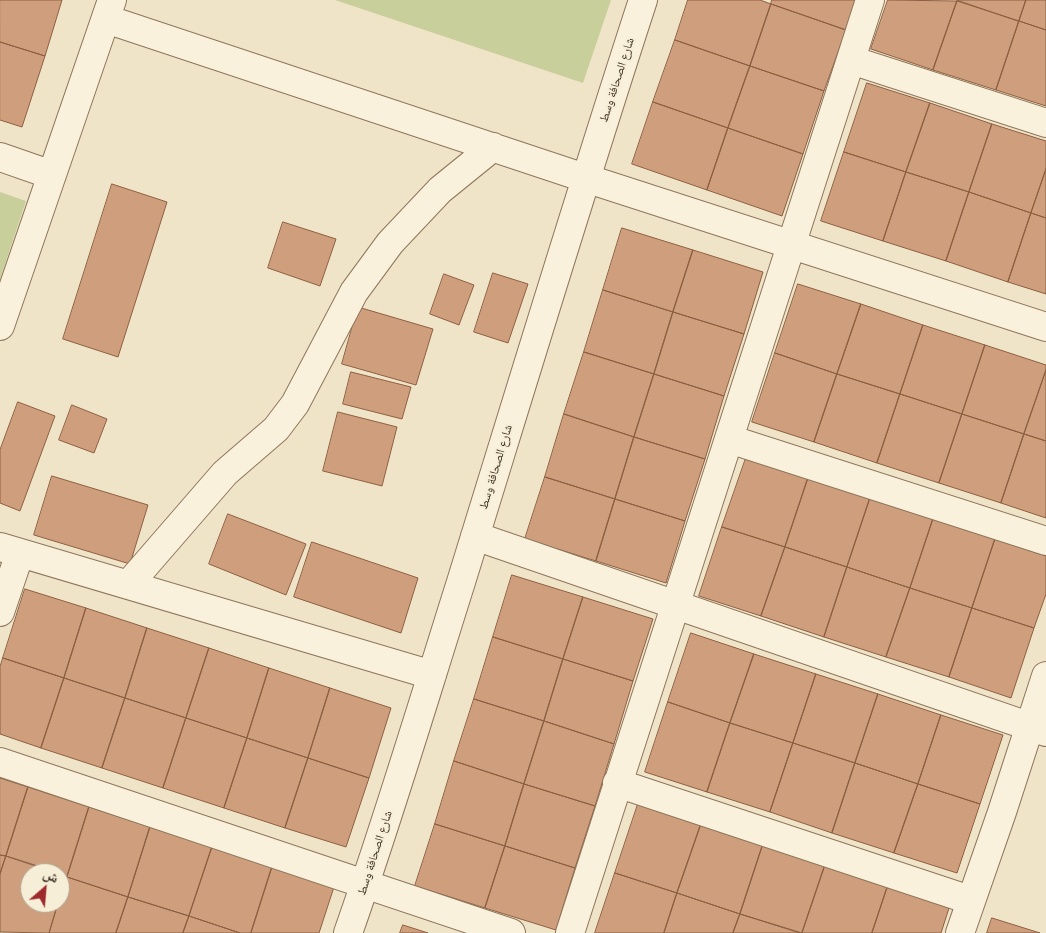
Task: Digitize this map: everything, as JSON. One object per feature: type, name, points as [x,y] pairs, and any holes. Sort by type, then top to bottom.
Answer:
[{"type":"street","name":"شارع الصحافة وسط","points":[[348,933],[432,675],[585,178],[643,0]]},
{"type":"street","points":[[570,933],[870,0]]},
{"type":"street","points":[[0,326],[109,9],[493,148],[1046,327]]},
{"type":"street","points":[[851,60],[1046,123]]},
{"type":"street","points":[[128,585],[225,473],[276,429],[291,410],[354,292],[390,243],[440,190],[493,148]]},
{"type":"street","points":[[0,158],[52,175]]},
{"type":"street","points":[[729,439],[1046,541]]},
{"type":"street","points":[[475,536],[1038,729]]},
{"type":"street","points":[[0,612],[10,550],[432,675]]},
{"type":"street","points":[[960,933],[1002,812],[1038,729],[1046,676]]},
{"type":"street","points":[[0,762],[512,933]]},
{"type":"street","points":[[617,783],[970,900]]},
{"type":"green space","points":[[335,0],[611,0],[583,83]]},
{"type":"green space","points":[[0,192],[26,201],[0,279]]},
{"type":"building","points":[[0,0],[62,0],[45,56],[0,42]]},
{"type":"building","points":[[688,0],[760,0],[771,4],[750,66],[675,40]]},
{"type":"building","points":[[772,0],[856,0],[846,30],[771,4]]},
{"type":"building","points":[[888,0],[957,1],[933,70],[871,49]]},
{"type":"building","points":[[957,0],[1026,0],[1019,21]]},
{"type":"building","points":[[1026,0],[1046,0],[1046,30],[1019,21]]},
{"type":"building","points":[[957,1],[1019,21],[996,90],[933,70]]},
{"type":"building","points":[[771,4],[846,30],[824,91],[750,66]]},
{"type":"building","points":[[1019,21],[1046,30],[1046,106],[996,90]]},
{"type":"building","points":[[675,40],[750,66],[728,128],[653,102]]},
{"type":"building","points":[[0,42],[45,56],[22,127],[0,120]]},
{"type":"building","points":[[750,66],[824,91],[803,154],[728,128]]},
{"type":"building","points":[[867,83],[930,103],[906,172],[844,152]]},
{"type":"building","points":[[653,102],[728,128],[707,190],[632,164]]},
{"type":"building","points":[[930,103],[992,124],[969,192],[906,172]]},
{"type":"building","points":[[992,124],[1046,141],[1046,169],[1031,213],[969,192]]},
{"type":"building","points":[[728,128],[803,154],[782,216],[707,190]]},
{"type":"building","points":[[844,152],[906,172],[883,241],[821,221]]},
{"type":"building","points":[[1046,169],[1046,218],[1031,213]]},
{"type":"building","points":[[906,172],[969,192],[946,261],[883,241]]},
{"type":"building","points":[[112,184],[167,202],[118,357],[63,339]]},
{"type":"building","points":[[969,192],[1031,213],[1008,282],[946,261]]},
{"type":"building","points":[[1031,213],[1046,218],[1046,294],[1008,282]]},
{"type":"building","points":[[283,222],[336,239],[320,286],[268,268]]},
{"type":"building","points":[[622,228],[693,250],[673,312],[603,290]]},
{"type":"building","points":[[693,250],[763,272],[744,334],[673,312]]},
{"type":"building","points":[[493,273],[528,284],[508,343],[474,332]]},
{"type":"building","points":[[444,274],[474,285],[459,325],[430,314]]},
{"type":"building","points":[[798,284],[861,304],[837,374],[775,353]]},
{"type":"building","points":[[603,290],[673,312],[654,374],[584,352]]},
{"type":"building","points":[[861,304],[923,325],[900,394],[837,374]]},
{"type":"building","points":[[358,307],[433,329],[416,385],[342,364]]},
{"type":"building","points":[[673,312],[744,334],[724,396],[654,374]]},
{"type":"building","points":[[923,325],[985,345],[962,414],[900,394]]},
{"type":"building","points":[[985,345],[1046,365],[1046,370],[1024,434],[962,414]]},
{"type":"building","points":[[584,352],[654,374],[634,437],[564,414]]},
{"type":"building","points":[[775,353],[837,374],[814,442],[752,422]]},
{"type":"building","points":[[1046,370],[1046,441],[1024,434]]},
{"type":"building","points":[[351,372],[411,387],[402,419],[343,404]]},
{"type":"building","points":[[654,374],[724,396],[705,459],[634,437]]},
{"type":"building","points":[[837,374],[900,394],[877,463],[814,442]]},
{"type":"building","points":[[900,394],[962,414],[939,483],[877,463]]},
{"type":"building","points":[[18,402],[55,416],[20,511],[0,503],[0,450]]},
{"type":"building","points":[[72,405],[107,419],[94,453],[59,440]]},
{"type":"building","points":[[338,412],[397,427],[382,486],[323,471]]},
{"type":"building","points":[[564,414],[634,437],[615,499],[545,477]]},
{"type":"building","points":[[962,414],[1024,434],[1001,503],[939,483]]},
{"type":"building","points":[[1024,434],[1046,441],[1046,518],[1001,503]]},
{"type":"building","points":[[634,437],[705,459],[685,521],[615,499]]},
{"type":"building","points":[[746,458],[808,478],[785,547],[722,527]]},
{"type":"building","points":[[52,476],[148,505],[130,564],[34,535]]},
{"type":"building","points":[[545,477],[615,499],[596,561],[525,539]]},
{"type":"building","points":[[808,478],[870,498],[847,567],[785,547]]},
{"type":"building","points":[[870,498],[933,519],[910,588],[847,567]]},
{"type":"building","points":[[615,499],[685,521],[666,583],[596,561]]},
{"type":"building","points":[[228,514],[306,544],[286,595],[209,564]]},
{"type":"building","points":[[933,519],[995,539],[972,608],[910,588]]},
{"type":"building","points":[[722,527],[785,547],[761,616],[699,596]]},
{"type":"building","points":[[995,539],[1046,556],[1046,594],[1034,628],[972,608]]},
{"type":"building","points":[[312,542],[418,578],[401,633],[294,597]]},
{"type":"building","points":[[785,547],[847,567],[824,637],[761,616]]},
{"type":"building","points":[[847,567],[910,588],[886,657],[824,637]]},
{"type":"building","points":[[512,575],[583,597],[563,659],[493,637]]},
{"type":"building","points":[[910,588],[972,608],[949,677],[886,657]]},
{"type":"building","points":[[25,589],[86,608],[64,678],[3,658]]},
{"type":"building","points":[[583,597],[653,619],[633,681],[563,659]]},
{"type":"building","points":[[86,608],[147,628],[125,698],[64,678]]},
{"type":"building","points":[[972,608],[1034,628],[1011,698],[949,677]]},
{"type":"building","points":[[147,628],[209,648],[186,718],[125,698]]},
{"type":"building","points":[[691,633],[754,654],[730,723],[668,702]]},
{"type":"building","points":[[493,637],[563,659],[544,721],[474,699]]},
{"type":"building","points":[[209,648],[269,668],[247,738],[186,718]]},
{"type":"building","points":[[754,654],[816,674],[793,743],[730,723]]},
{"type":"building","points":[[3,658],[64,678],[41,748],[0,734],[0,667]]},
{"type":"building","points":[[563,659],[633,681],[614,744],[544,721]]},
{"type":"building","points":[[269,668],[330,688],[308,758],[247,738]]},
{"type":"building","points":[[816,674],[878,694],[855,763],[793,743]]},
{"type":"building","points":[[64,678],[125,698],[102,768],[41,748]]},
{"type":"building","points":[[330,688],[391,708],[369,778],[308,758]]},
{"type":"building","points":[[878,694],[941,715],[918,784],[855,763]]},
{"type":"building","points":[[125,698],[186,718],[163,788],[102,768]]},
{"type":"building","points":[[474,699],[544,721],[524,784],[454,761]]},
{"type":"building","points":[[668,702],[730,723],[707,792],[645,772]]},
{"type":"building","points":[[941,715],[1003,735],[980,804],[918,784]]},
{"type":"building","points":[[186,718],[247,738],[224,808],[163,788]]},
{"type":"building","points":[[544,721],[614,744],[595,806],[524,784]]},
{"type":"building","points":[[730,723],[793,743],[770,812],[707,792]]},
{"type":"building","points":[[247,738],[308,758],[285,828],[224,808]]},
{"type":"building","points":[[793,743],[855,763],[832,833],[770,812]]},
{"type":"building","points":[[308,758],[369,778],[346,847],[285,828]]},
{"type":"building","points":[[454,761],[524,784],[505,846],[435,824]]},
{"type":"building","points":[[855,763],[918,784],[894,853],[832,833]]},
{"type":"building","points":[[0,778],[28,787],[6,856],[0,855]]},
{"type":"building","points":[[524,784],[595,806],[575,868],[505,846]]},
{"type":"building","points":[[918,784],[980,804],[957,873],[894,853]]},
{"type":"building","points":[[28,787],[89,807],[70,867],[70,863],[28,863],[6,856]]},
{"type":"building","points":[[638,804],[701,824],[677,893],[615,873]]},
{"type":"building","points":[[89,807],[150,827],[128,897],[70,878],[70,867]]},
{"type":"building","points":[[435,824],[505,846],[485,908],[415,886]]},
{"type":"building","points":[[701,824],[763,844],[740,914],[677,893]]},
{"type":"building","points":[[150,827],[212,847],[189,916],[128,897]]},
{"type":"building","points":[[763,844],[825,865],[802,933],[740,914]]},
{"type":"building","points":[[505,846],[575,868],[556,930],[485,908]]},
{"type":"building","points":[[212,847],[272,867],[251,933],[240,933],[189,916]]},
{"type":"building","points":[[0,855],[6,856],[0,874]]},
{"type":"building","points":[[6,856],[27,863],[20,863],[20,913],[55,913],[49,933],[0,932],[0,874]]},
{"type":"building","points":[[825,865],[888,885],[872,933],[802,933]]},
{"type":"building","points":[[272,867],[334,887],[319,933],[251,933]]},
{"type":"building","points":[[615,873],[677,893],[664,933],[595,933]]},
{"type":"building","points":[[70,878],[128,897],[116,933],[49,933],[55,913],[70,913]]},
{"type":"building","points":[[888,885],[950,905],[941,933],[872,933]]},
{"type":"building","points":[[677,893],[740,914],[733,933],[664,933]]},
{"type":"building","points":[[128,897],[189,916],[183,933],[116,933]]},
{"type":"building","points":[[740,914],[800,933],[733,933]]},
{"type":"building","points":[[189,916],[240,933],[183,933]]},
{"type":"building","points":[[992,918],[1040,933],[987,933]]},
{"type":"building","points":[[403,925],[428,933],[400,933]]}]
